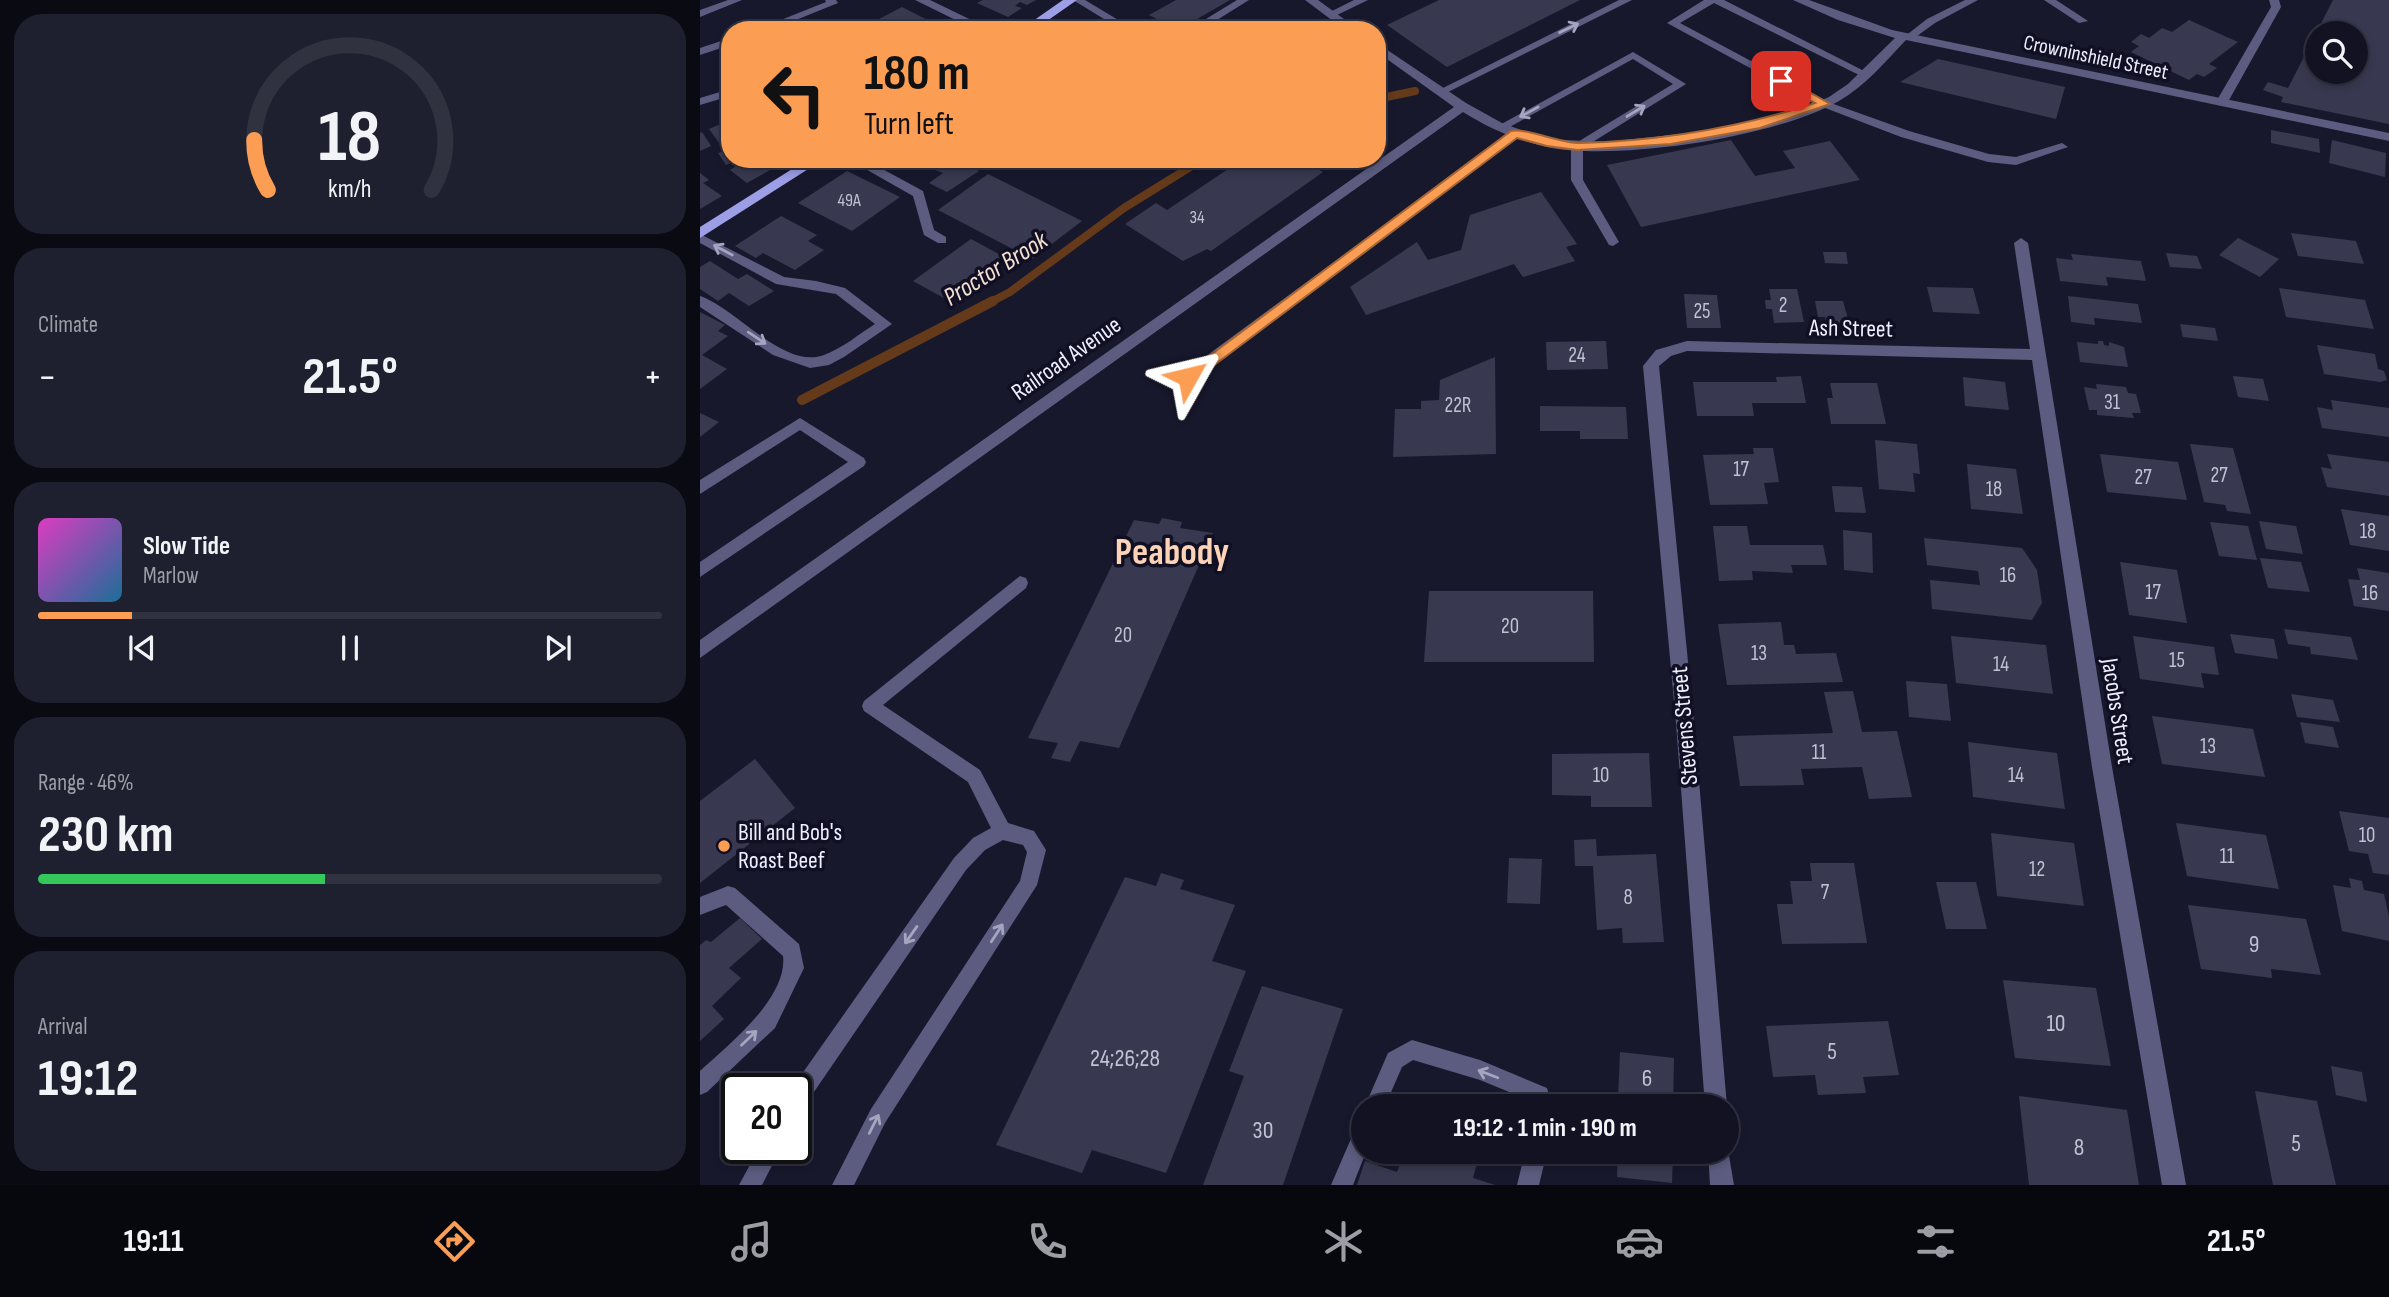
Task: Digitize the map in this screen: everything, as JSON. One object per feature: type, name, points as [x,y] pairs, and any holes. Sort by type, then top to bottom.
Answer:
[{"type":"main road","points":[[1040,21],[1071,0]]},
{"type":"main road","points":[[700,235],[804,168]]},
{"type":"street","points":[[921,0],[966,21]]},
{"type":"street","points":[[1311,0],[1341,21]]},
{"type":"street","name":"Crowninshield Street","points":[[1799,0],[1842,18],[1906,37],[2389,137]]},
{"type":"street","points":[[1386,52],[1462,107],[1502,127],[1547,143],[1577,146],[1671,140],[1760,125],[1824,104],[1866,74],[1906,37]]},
{"type":"street","name":"Railroad Avenue","points":[[1386,161],[1462,107]]},
{"type":"street","name":"Railroad Avenue","points":[[700,650],[867,527],[1376,168]]},
{"type":"street","name":"Jacobs Street","points":[[2021,243],[2102,767],[2174,1185]]},
{"type":"street","name":"Ash Street","points":[[1663,352],[1686,346],[2038,355]]},
{"type":"street","name":"Stevens Street","points":[[1663,352],[1651,366],[1653,395],[1685,723],[1715,1094]]},
{"type":"street","points":[[1720,1164],[1722,1185]]},
{"type":"lane","points":[[700,14],[737,0]]},
{"type":"lane","points":[[1078,0],[1114,21]]},
{"type":"lane","points":[[1208,21],[1244,0]]},
{"type":"lane","points":[[1331,14],[1363,0]]},
{"type":"lane","points":[[1442,91],[1627,0]]},
{"type":"lane","points":[[1866,74],[1714,0],[1672,23],[1824,104],[1905,134],[1988,158],[2016,161],[2062,147]]},
{"type":"lane","points":[[1906,37],[1973,0]]},
{"type":"lane","points":[[2049,0],[2083,22]]},
{"type":"lane","points":[[2222,102],[2276,7],[2273,0]]},
{"type":"lane","points":[[784,21],[832,2]]},
{"type":"lane","points":[[700,52],[721,44]]},
{"type":"lane","points":[[1502,127],[1633,55],[1681,84],[1577,146],[1577,180],[1613,242]]},
{"type":"lane","points":[[700,102],[721,95]]},
{"type":"lane","points":[[1188,377],[1515,133]]},
{"type":"lane","points":[[874,168],[919,194],[928,232],[942,240]]},
{"type":"lane","points":[[700,235],[780,281],[816,285],[840,292],[885,324],[823,361],[798,361],[771,348],[700,301]]},
{"type":"lane","points":[[700,488],[800,423],[859,462],[700,570]]},
{"type":"lane","points":[[1002,831],[974,776],[870,706],[1020,583]]},
{"type":"lane","points":[[812,1078],[960,864],[979,844],[1002,831],[1028,837],[1037,850],[1028,885],[878,1116],[843,1185]]},
{"type":"lane","points":[[700,906],[728,895],[792,951],[794,968],[768,1021],[700,1085]]},
{"type":"lane","points":[[1380,1094],[1395,1060],[1412,1050],[1480,1070],[1538,1094]]},
{"type":"lane","points":[[1342,1185],[1351,1163]]},
{"type":"lane","points":[[750,1185],[761,1164]]},
{"type":"lane","points":[[1528,1185],[1533,1164]]},
{"type":"building","points":[[983,0],[1036,0],[1027,5],[1020,2],[1015,6],[1022,8],[1008,17],[977,3]]},
{"type":"building","points":[[1176,0],[1230,0],[1194,21],[1161,21],[1149,15]]},
{"type":"building","points":[[1439,0],[1580,0],[1447,67],[1387,25]]},
{"type":"building","points":[[2333,0],[2389,0],[2389,124],[2281,102],[2283,97],[2263,90],[2268,82],[2288,88],[2305,55],[2305,84],[2368,84],[2368,21],[2322,21]]},
{"type":"building","points":[[902,7],[929,21],[875,21]]},
{"type":"building","points":[[2189,20],[2238,42],[2209,64],[2217,68],[2204,77],[2197,74],[2189,80],[2131,52],[2139,46],[2131,42],[2141,34],[2149,38],[2162,28],[2172,32]]},
{"type":"building","points":[[1938,59],[2065,87],[2056,119],[1900,82]]},
{"type":"building","points":[[721,124],[721,146],[709,129]]},
{"type":"building","points":[[2271,130],[2319,139],[2320,153],[2271,143]]},
{"type":"building","points":[[702,132],[711,146],[700,151],[700,133]]},
{"type":"building","points":[[1731,140],[1755,176],[1795,168],[1783,151],[1830,141],[1860,180],[1641,227],[1607,165]]},
{"type":"building","points":[[2332,140],[2386,153],[2385,177],[2329,163]]},
{"type":"building","points":[[767,168],[770,170],[747,183],[730,170]]},
{"type":"building","points":[[930,168],[974,168],[979,171],[947,192],[929,183],[943,173]]},
{"type":"building","points":[[1230,168],[1316,168],[1323,172],[1211,251],[1207,249],[1183,261],[1125,224],[1156,203],[1167,210]]},
{"type":"building","points":[[847,171],[900,197],[852,231],[798,203]]},
{"type":"building","points":[[700,173],[709,180],[703,183],[722,196],[700,209]]},
{"type":"building","points":[[988,174],[1082,221],[1032,259],[938,210]]},
{"type":"building","points":[[1541,192],[1577,244],[1566,247],[1575,261],[1523,277],[1514,264],[1366,315],[1350,287],[1417,242],[1428,260],[1461,250],[1470,215]]},
{"type":"building","points":[[781,216],[817,235],[808,241],[824,250],[795,270],[763,253],[756,258],[735,246]]},
{"type":"building","points":[[2291,233],[2356,241],[2364,264],[2298,256]]},
{"type":"building","points":[[2238,238],[2279,259],[2260,277],[2219,255]]},
{"type":"building","points":[[971,239],[1008,259],[951,302],[913,281]]},
{"type":"building","points":[[1823,252],[1846,252],[1848,264],[1825,263]]},
{"type":"building","points":[[2166,253],[2197,256],[2202,269],[2170,267]]},
{"type":"building","points":[[2071,254],[2141,261],[2146,281],[2106,277],[2108,286],[2060,281],[2056,258],[2073,260]]},
{"type":"building","points":[[710,261],[738,279],[747,274],[774,291],[749,306],[729,293],[718,301],[700,289],[700,267]]},
{"type":"building","points":[[1927,287],[1973,288],[1980,314],[1933,312]]},
{"type":"building","points":[[2279,288],[2365,300],[2374,329],[2286,317]]},
{"type":"building","points":[[1769,289],[1797,289],[1804,322],[1774,323],[1772,309],[1766,309],[1765,300],[1771,300]]},
{"type":"building","points":[[1684,294],[1717,295],[1721,328],[1687,328]]},
{"type":"building","points":[[2068,296],[2138,304],[2142,323],[2094,318],[2095,325],[2071,322]]},
{"type":"building","points":[[1815,301],[1843,301],[1850,326],[1827,327],[1825,317],[1818,317]]},
{"type":"building","points":[[700,312],[725,325],[718,331],[728,336],[702,355],[727,369],[700,389]]},
{"type":"building","points":[[2180,324],[2215,328],[2218,341],[2183,337]]},
{"type":"building","points":[[1606,341],[1608,369],[1547,370],[1546,342]]},
{"type":"building","points":[[2098,341],[2103,341],[2104,345],[2109,346],[2109,342],[2124,347],[2128,367],[2080,362],[2077,342],[2098,344]]},
{"type":"building","points":[[2317,345],[2375,354],[2378,369],[2384,371],[2387,380],[2380,382],[2324,374]]},
{"type":"building","points":[[1495,357],[1496,454],[1393,457],[1395,409],[1421,409],[1421,401],[1439,400],[1440,380]]},
{"type":"building","points":[[1801,376],[1806,403],[1752,403],[1754,416],[1697,416],[1693,382],[1777,382],[1776,377]]},
{"type":"building","points":[[2233,376],[2263,379],[2269,401],[2238,397]]},
{"type":"building","points":[[1963,377],[2005,382],[2009,410],[1965,406]]},
{"type":"building","points":[[1830,383],[1877,383],[1886,424],[1831,424],[1827,398],[1833,398]]},
{"type":"building","points":[[2096,384],[2126,387],[2128,393],[2136,394],[2141,413],[2132,413],[2134,418],[2097,415],[2097,410],[2089,410],[2084,387],[2097,389]]},
{"type":"building","points":[[2331,400],[2389,408],[2389,437],[2322,428],[2317,407],[2333,410]]},
{"type":"building","points":[[1540,406],[1626,407],[1628,439],[1580,439],[1580,431],[1540,431]]},
{"type":"building","points":[[700,413],[719,422],[700,437]]},
{"type":"building","points":[[1875,440],[1917,444],[1920,474],[1913,473],[1915,492],[1879,489]]},
{"type":"building","points":[[2190,444],[2233,448],[2251,514],[2227,511],[2225,505],[2204,502]]},
{"type":"building","points":[[1753,448],[1773,448],[1779,482],[1764,483],[1768,504],[1710,505],[1703,455],[1754,454]]},
{"type":"building","points":[[2100,454],[2178,462],[2187,500],[2107,492]]},
{"type":"building","points":[[2327,454],[2389,462],[2389,496],[2327,487],[2321,467],[2332,469]]},
{"type":"building","points":[[1967,464],[2016,469],[2023,514],[1971,509]]},
{"type":"building","points":[[1832,486],[1862,487],[1866,513],[1835,512]]},
{"type":"building","points":[[2341,509],[2389,516],[2389,551],[2350,545]]},
{"type":"building","points":[[1162,518],[1182,522],[1180,528],[1213,533],[1119,748],[1080,741],[1070,762],[1051,758],[1058,743],[1028,738],[1134,520],[1159,524]]},
{"type":"building","points":[[2259,521],[2296,526],[2303,554],[2266,549]]},
{"type":"building","points":[[2210,522],[2248,526],[2257,560],[2219,556]]},
{"type":"building","points":[[1713,526],[1747,526],[1750,545],[1823,545],[1827,565],[1791,565],[1793,573],[1752,571],[1753,580],[1719,581]]},
{"type":"building","points":[[1843,530],[1872,533],[1873,573],[1844,570]]},
{"type":"building","points":[[1924,538],[2022,548],[2037,570],[2042,603],[2032,620],[1932,609],[1930,580],[1980,585],[1978,571],[1927,565]]},
{"type":"building","points":[[2260,558],[2301,562],[2310,592],[2268,588]]},
{"type":"building","points":[[2120,562],[2177,570],[2187,623],[2129,615]]},
{"type":"building","points":[[2357,568],[2389,573],[2389,611],[2354,606],[2348,579],[2360,580]]},
{"type":"building","points":[[1429,591],[1593,591],[1594,662],[1424,662]]},
{"type":"building","points":[[1781,622],[1784,645],[1794,645],[1796,654],[1836,653],[1843,682],[1727,685],[1718,624]]},
{"type":"building","points":[[2284,629],[2351,637],[2358,660],[2311,654],[2310,647],[2288,644]]},
{"type":"building","points":[[2230,634],[2274,639],[2278,659],[2235,653]]},
{"type":"building","points":[[1951,636],[2046,645],[2053,694],[1956,683]]},
{"type":"building","points":[[2133,636],[2214,647],[2219,675],[2201,673],[2204,688],[2140,679]]},
{"type":"building","points":[[1906,681],[1947,684],[1951,721],[1909,717]]},
{"type":"building","points":[[1853,691],[1862,732],[1897,731],[1912,797],[1869,799],[1862,767],[1801,769],[1804,785],[1740,786],[1733,736],[1833,733],[1824,692]]},
{"type":"building","points":[[2291,694],[2333,700],[2340,722],[2297,717]]},
{"type":"building","points":[[2152,716],[2253,729],[2265,777],[2162,764]]},
{"type":"building","points":[[2300,722],[2333,727],[2339,748],[2305,743]]},
{"type":"building","points":[[1968,742],[2057,753],[2065,809],[1973,797]]},
{"type":"building","points":[[1649,753],[1652,807],[1591,807],[1591,796],[1552,795],[1552,754]]},
{"type":"building","name":"Bill and Bob's Roast Beef","points":[[755,759],[795,808],[700,883],[700,801]]},
{"type":"building","points":[[2339,811],[2389,818],[2389,875],[2373,873],[2368,854],[2349,851]]},
{"type":"building","points":[[2176,823],[2266,835],[2279,889],[2187,876]]},
{"type":"building","points":[[1991,833],[2074,843],[2084,906],[1997,896]]},
{"type":"building","points":[[1596,839],[1597,856],[1656,854],[1664,942],[1623,943],[1622,928],[1597,930],[1593,866],[1575,866],[1574,840]]},
{"type":"building","points":[[1509,858],[1542,859],[1540,904],[1507,903]]},
{"type":"building","points":[[1810,863],[1854,863],[1867,943],[1782,944],[1777,904],[1793,904],[1790,881],[1812,881]]},
{"type":"building","points":[[1161,873],[1184,880],[1180,889],[1235,905],[1212,961],[1246,971],[1166,1173],[1092,1150],[1082,1173],[996,1145],[1125,877],[1156,886]]},
{"type":"building","points":[[2349,878],[2362,881],[2364,890],[2384,894],[2389,917],[2389,941],[2342,931],[2333,885],[2351,888]]},
{"type":"building","points":[[1936,882],[1976,882],[1987,929],[1946,929]]},
{"type":"building","points":[[2188,905],[2306,919],[2321,975],[2271,969],[2272,978],[2201,969]]},
{"type":"building","points":[[740,918],[762,939],[729,968],[741,978],[712,1006],[724,1019],[700,1041],[700,945],[706,940],[711,942]]},
{"type":"building","points":[[2003,980],[2096,988],[2111,1066],[2015,1058]]},
{"type":"building","points":[[1262,986],[1343,1009],[1283,1185],[1203,1185],[1244,1076],[1229,1071]]},
{"type":"building","points":[[1888,1021],[1899,1075],[1863,1077],[1866,1093],[1818,1095],[1815,1075],[1773,1077],[1766,1026]]},
{"type":"building","points":[[1620,1052],[1674,1058],[1673,1094],[1618,1094]]},
{"type":"building","points":[[2331,1066],[2362,1072],[2367,1102],[2336,1095]]},
{"type":"building","points":[[2255,1091],[2317,1101],[2336,1185],[2273,1185]]},
{"type":"building","points":[[2019,1096],[2127,1110],[2139,1185],[2029,1185]]},
{"type":"building","points":[[1364,1164],[1374,1164],[1397,1172],[1400,1164],[1477,1164],[1473,1178],[1495,1185],[1357,1185]]},
{"type":"building","points":[[1618,1164],[1673,1164],[1672,1183],[1617,1177]]},
{"type":"waterway","name":"Proctor Brook","points":[[1386,97],[1415,91]]},
{"type":"waterway","name":"Proctor Brook","points":[[989,303],[1010,292],[1124,208],[1188,168]]},
{"type":"waterway","name":"Proctor Brook","points":[[802,400],[993,301]]},
{"type":"place","name":"Bill and Bob's Roast Beef","points":[[724,846]]},
{"type":"district","name":"Peabody","points":[[1172,551]]},
{"type":"route","points":[[1188,377],[1515,133],[1547,143],[1577,146],[1671,140],[1760,125],[1824,104],[1781,81]]}]
